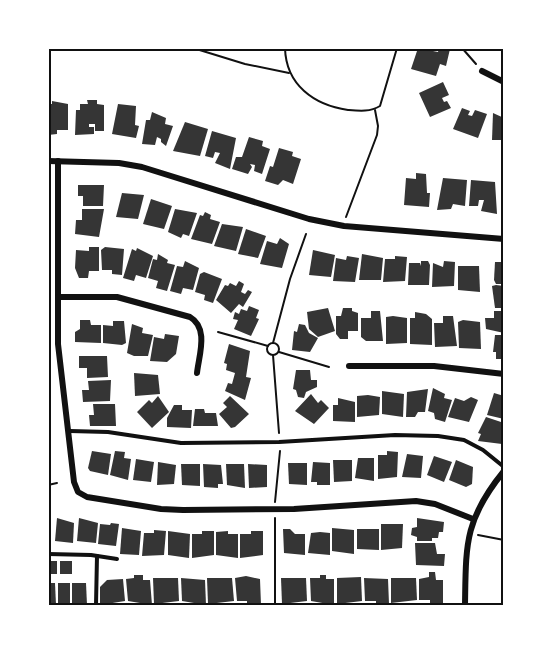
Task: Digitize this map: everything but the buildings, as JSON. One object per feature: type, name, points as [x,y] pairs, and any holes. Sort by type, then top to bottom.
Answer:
[{"type":"street","points":[[482,70],[504,82]]},
{"type":"street","points":[[48,161],[119,162],[142,167],[309,219],[344,226],[504,239]]},
{"type":"street","points":[[58,161],[58,344],[70,431],[74,482],[78,492],[87,497],[161,509],[183,510],[294,509],[416,501],[435,504],[473,519]]},
{"type":"street","points":[[58,297],[128,299],[190,317],[198,322],[202,332],[197,374]]},
{"type":"street","points":[[350,366],[434,366],[504,374]]},
{"type":"street","points":[[465,605],[466,544],[473,519],[489,489],[504,469]]},
{"type":"lane","points":[[70,431],[108,432],[181,443],[279,442],[395,435],[438,436],[464,440],[483,450],[504,469]]},
{"type":"lane","points":[[48,554],[117,559]]},
{"type":"lane","points":[[96,605],[97,556]]},
{"type":"path","points":[[193,48],[245,64],[289,73]]},
{"type":"path","points":[[285,48],[289,73],[298,87],[321,104],[353,110],[375,110],[380,106],[397,48]]},
{"type":"path","points":[[462,48],[482,70]]},
{"type":"path","points":[[346,217],[377,135],[375,110]]},
{"type":"path","points":[[218,332],[268,346],[273,343],[290,279],[306,234]]},
{"type":"path","points":[[273,343],[278,345],[279,352]]},
{"type":"path","points":[[268,346],[268,352],[273,355]]},
{"type":"path","points":[[273,355],[279,352],[329,367]]},
{"type":"path","points":[[273,355],[279,442],[275,503]]},
{"type":"path","points":[[48,485],[57,483]]},
{"type":"path","points":[[275,515],[275,605]]},
{"type":"path","points":[[478,535],[504,540]]}]
